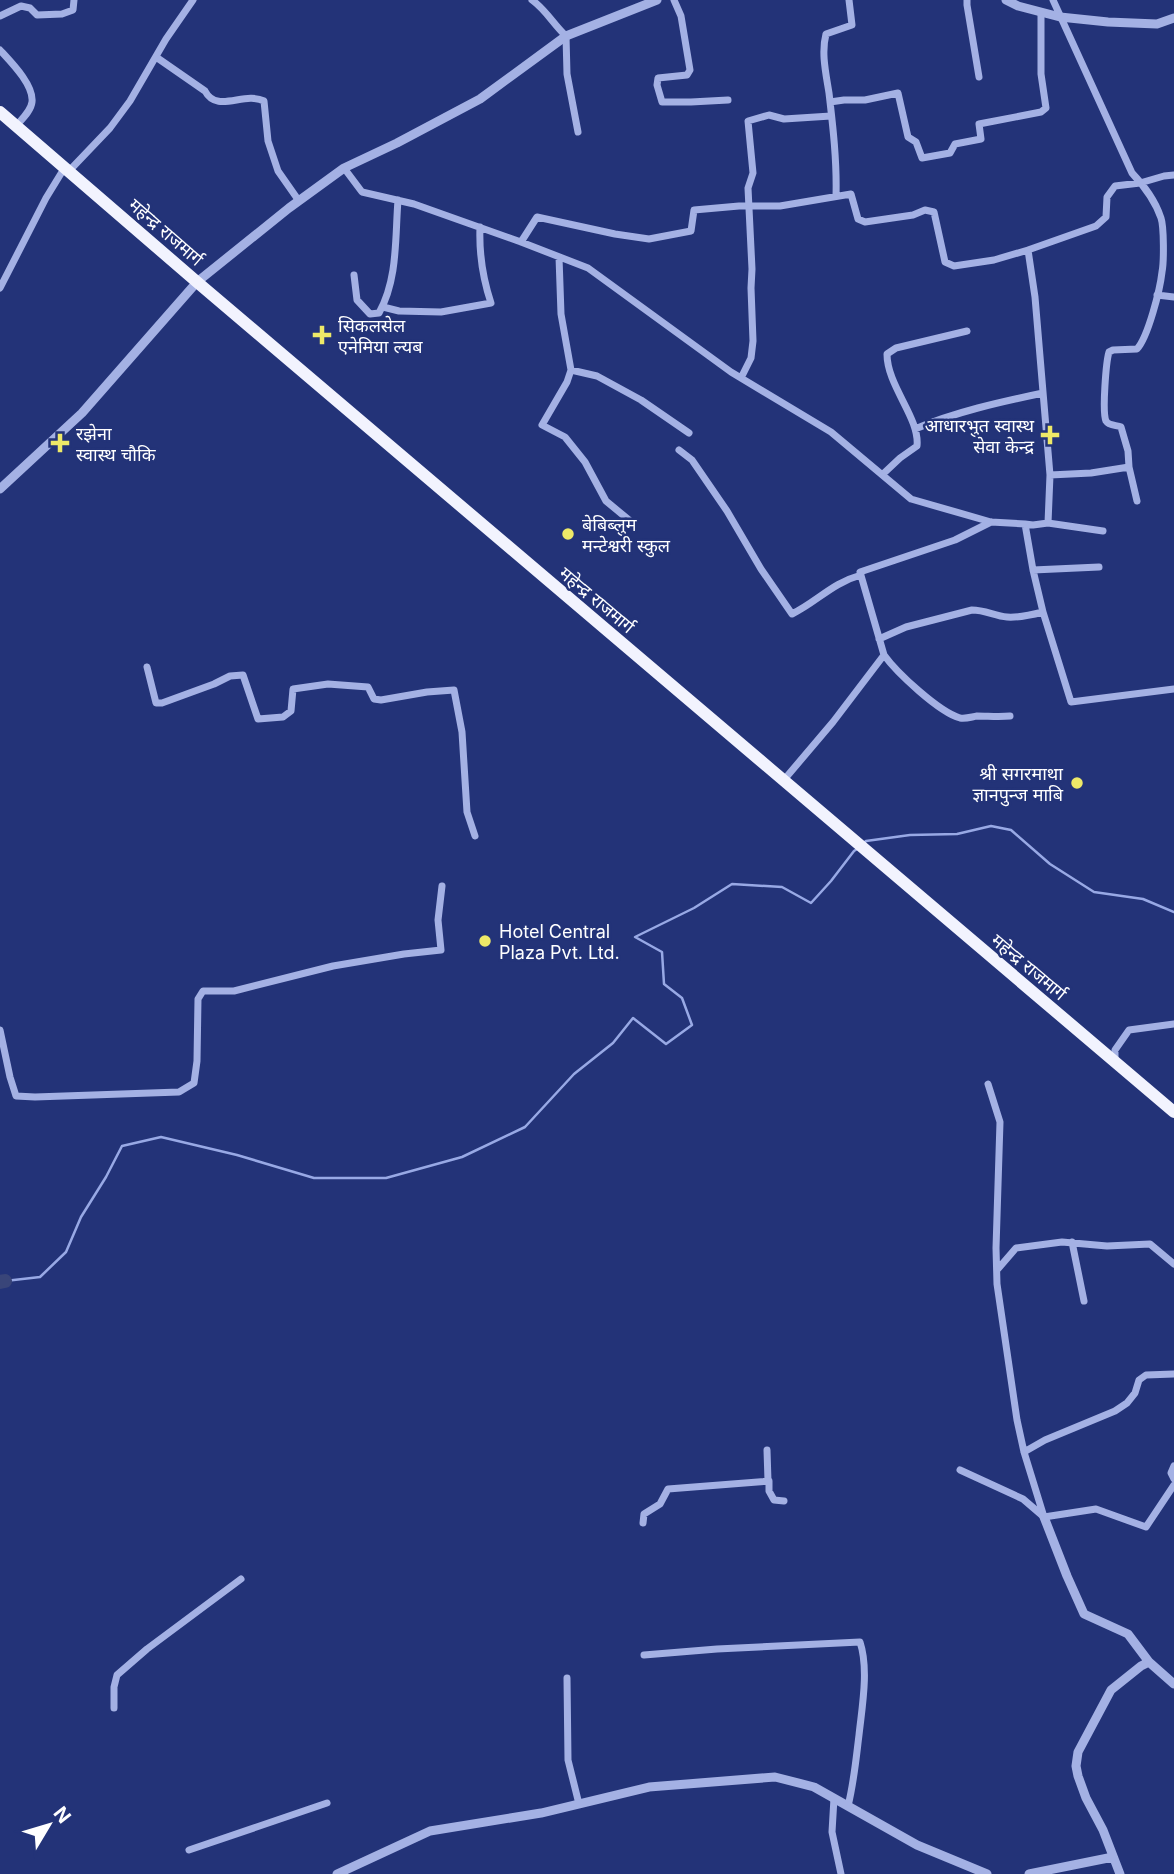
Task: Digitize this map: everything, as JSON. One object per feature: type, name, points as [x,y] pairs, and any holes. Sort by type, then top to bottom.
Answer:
[{"type":"highway","name":"महेन्द्र राजमार्ग","points":[[0,111],[197,282],[1174,1112]]},
{"type":"street","points":[[0,16],[21,6],[30,8],[37,15],[62,14],[72,10],[74,0]]},
{"type":"street","points":[[0,288],[46,198],[67,169],[110,128],[130,102],[193,0]]},
{"type":"street","points":[[532,0],[566,36],[567,74],[578,132]]},
{"type":"street","points":[[0,489],[82,412],[197,282],[299,201],[344,168],[480,99],[566,36],[657,0]]},
{"type":"street","points":[[674,0],[681,16],[690,70],[687,75],[658,78],[657,85],[662,102],[728,100]]},
{"type":"street","points":[[836,196],[837,172],[824,65],[824,42],[826,34],[852,25],[849,0]]},
{"type":"street","points":[[967,0],[979,77]]},
{"type":"street","points":[[1006,0],[1018,6],[1060,17],[1157,24],[1174,18]]},
{"type":"street","points":[[1053,0],[1132,173],[1149,192],[1163,221],[1163,271],[1141,345],[1137,349],[1110,352],[1105,376],[1106,418],[1110,424],[1121,427],[1137,502]]},
{"type":"street","points":[[830,102],[865,100],[898,93],[908,137],[916,142],[922,158],[950,153],[955,144],[981,139],[979,124],[1041,112],[1046,108],[1041,74],[1041,12]]},
{"type":"street","points":[[0,50],[23,77],[30,91],[32,102],[28,113],[16,126]]},
{"type":"street","points":[[156,57],[205,91],[208,97],[219,102],[256,97],[264,101],[268,141],[278,171],[299,201]]},
{"type":"street","points":[[741,378],[751,358],[753,341],[748,188],[753,173],[748,121],[769,115],[784,119],[831,116]]},
{"type":"street","points":[[344,168],[362,192],[414,204],[588,268],[741,378],[831,432],[911,499],[991,522],[1033,525],[1048,523],[1103,531]]},
{"type":"street","points":[[521,242],[537,217],[649,239],[691,231],[694,210],[780,206],[850,194],[858,219],[865,222],[913,215],[925,210],[934,212],[945,262],[954,266],[994,260],[1096,226],[1106,217],[1107,197],[1115,186],[1174,175]]},
{"type":"street","points":[[354,275],[357,300],[370,314],[379,313],[394,271],[398,200]]},
{"type":"street","points":[[383,307],[399,311],[440,312],[491,303],[485,286],[480,227]]},
{"type":"street","points":[[1028,250],[1035,297],[1051,475],[1048,523]]},
{"type":"street","points":[[559,257],[561,314],[571,370],[542,425],[565,437],[585,462],[606,501],[629,520]]},
{"type":"street","points":[[1157,295],[1174,297]]},
{"type":"street","points":[[883,474],[918,443],[915,429],[895,387],[887,363],[887,354],[896,348],[967,331]]},
{"type":"street","points":[[571,370],[597,376],[641,400],[690,433]]},
{"type":"street","points":[[915,429],[974,410],[1043,393]]},
{"type":"street","points":[[678,450],[692,460],[792,614],[845,579],[861,575]]},
{"type":"street","points":[[1051,475],[1129,467]]},
{"type":"street","points":[[991,522],[955,540],[860,572],[884,655],[894,668],[912,685],[954,715],[967,718],[1010,716]]},
{"type":"street","points":[[1025,524],[1032,570],[1071,702],[1174,689]]},
{"type":"street","points":[[1032,570],[1099,567]]},
{"type":"street","points":[[879,639],[906,627],[972,610],[1006,617],[1022,617],[1043,612]]},
{"type":"street","points":[[783,781],[833,722],[884,655]]},
{"type":"street","points":[[148,667],[156,702],[162,703],[230,676],[243,675],[258,719],[283,717],[291,711],[293,689],[328,684],[368,687],[374,699],[381,700],[454,690],[462,732],[467,812],[475,836]]},
{"type":"street","points":[[0,1030],[16,1096],[179,1092],[194,1083],[198,999],[203,991],[234,990],[333,966],[441,950],[439,920],[442,886]]},
{"type":"street","points":[[1115,1063],[1115,1050],[1129,1030],[1174,1024]]},
{"type":"street","points":[[988,1084],[1000,1122],[997,1271],[1017,1420],[1044,1517],[1084,1614],[1128,1634],[1149,1662],[1174,1684]]},
{"type":"street","points":[[997,1271],[1016,1248],[1062,1241],[1107,1246],[1150,1244],[1174,1264]]},
{"type":"street","points":[[1072,1242],[1084,1301]]},
{"type":"street","points":[[1024,1452],[1045,1440],[1115,1411],[1127,1403],[1139,1380],[1146,1375],[1174,1374]]},
{"type":"street","points":[[767,1450],[769,1490],[774,1500],[784,1501]]},
{"type":"street","points":[[1174,1466],[1171,1473],[1174,1479]]},
{"type":"street","points":[[960,1471],[1023,1499],[1044,1517],[1096,1509],[1146,1527],[1174,1485]]},
{"type":"street","points":[[643,1523],[644,1514],[660,1504],[668,1489],[768,1482]]},
{"type":"street","points":[[114,1708],[117,1675],[147,1649],[241,1579]]},
{"type":"street","points":[[644,1656],[860,1642],[864,1654],[862,1709],[848,1806]]},
{"type":"street","points":[[1120,1874],[1103,1830],[1077,1776],[1076,1766],[1078,1752],[1111,1690],[1149,1662]]},
{"type":"street","points":[[567,1678],[568,1760],[579,1804]]},
{"type":"street","points":[[337,1874],[430,1831],[541,1813],[649,1787],[775,1777],[814,1787],[917,1845],[987,1874]]},
{"type":"street","points":[[834,1798],[832,1832],[841,1874]]},
{"type":"street","points":[[189,1850],[327,1803]]},
{"type":"street","points":[[1034,1874],[1113,1857]]},
{"type":"waterway","points":[[864,843],[910,835],[957,834],[991,826],[1011,830],[1050,864],[1094,892],[1143,899],[1174,912]]},
{"type":"waterway","points":[[5,1281],[40,1277],[66,1252],[81,1217],[122,1146],[161,1137],[237,1155],[314,1178],[386,1178],[462,1157],[525,1127],[574,1074],[613,1043],[633,1018],[666,1044],[692,1025],[682,998],[664,984],[662,952],[635,937],[694,908],[732,884],[782,887],[811,903],[857,849]]},
{"type":"waterway","points":[[0,1282],[5,1281]]},
{"type":"place","name":"सिकलसेल एनेमिया ल्यब","points":[[322,335]]},
{"type":"place","name":"आधारभुत स्वास्थ सेवा केन्द्र","points":[[1050,435]]},
{"type":"place","name":"रझेना स्वास्थ चौकि","points":[[60,443]]},
{"type":"place","name":"बेबिब्लुम मन्टेश्वरी स्कुल","points":[[568,534]]},
{"type":"place","name":"श्री सगरमाथा ज्ञानपुन्ज माबि","points":[[1077,783]]},
{"type":"place","name":"Hotel Central Plaza Pvt. Ltd.","points":[[485,941]]}]
